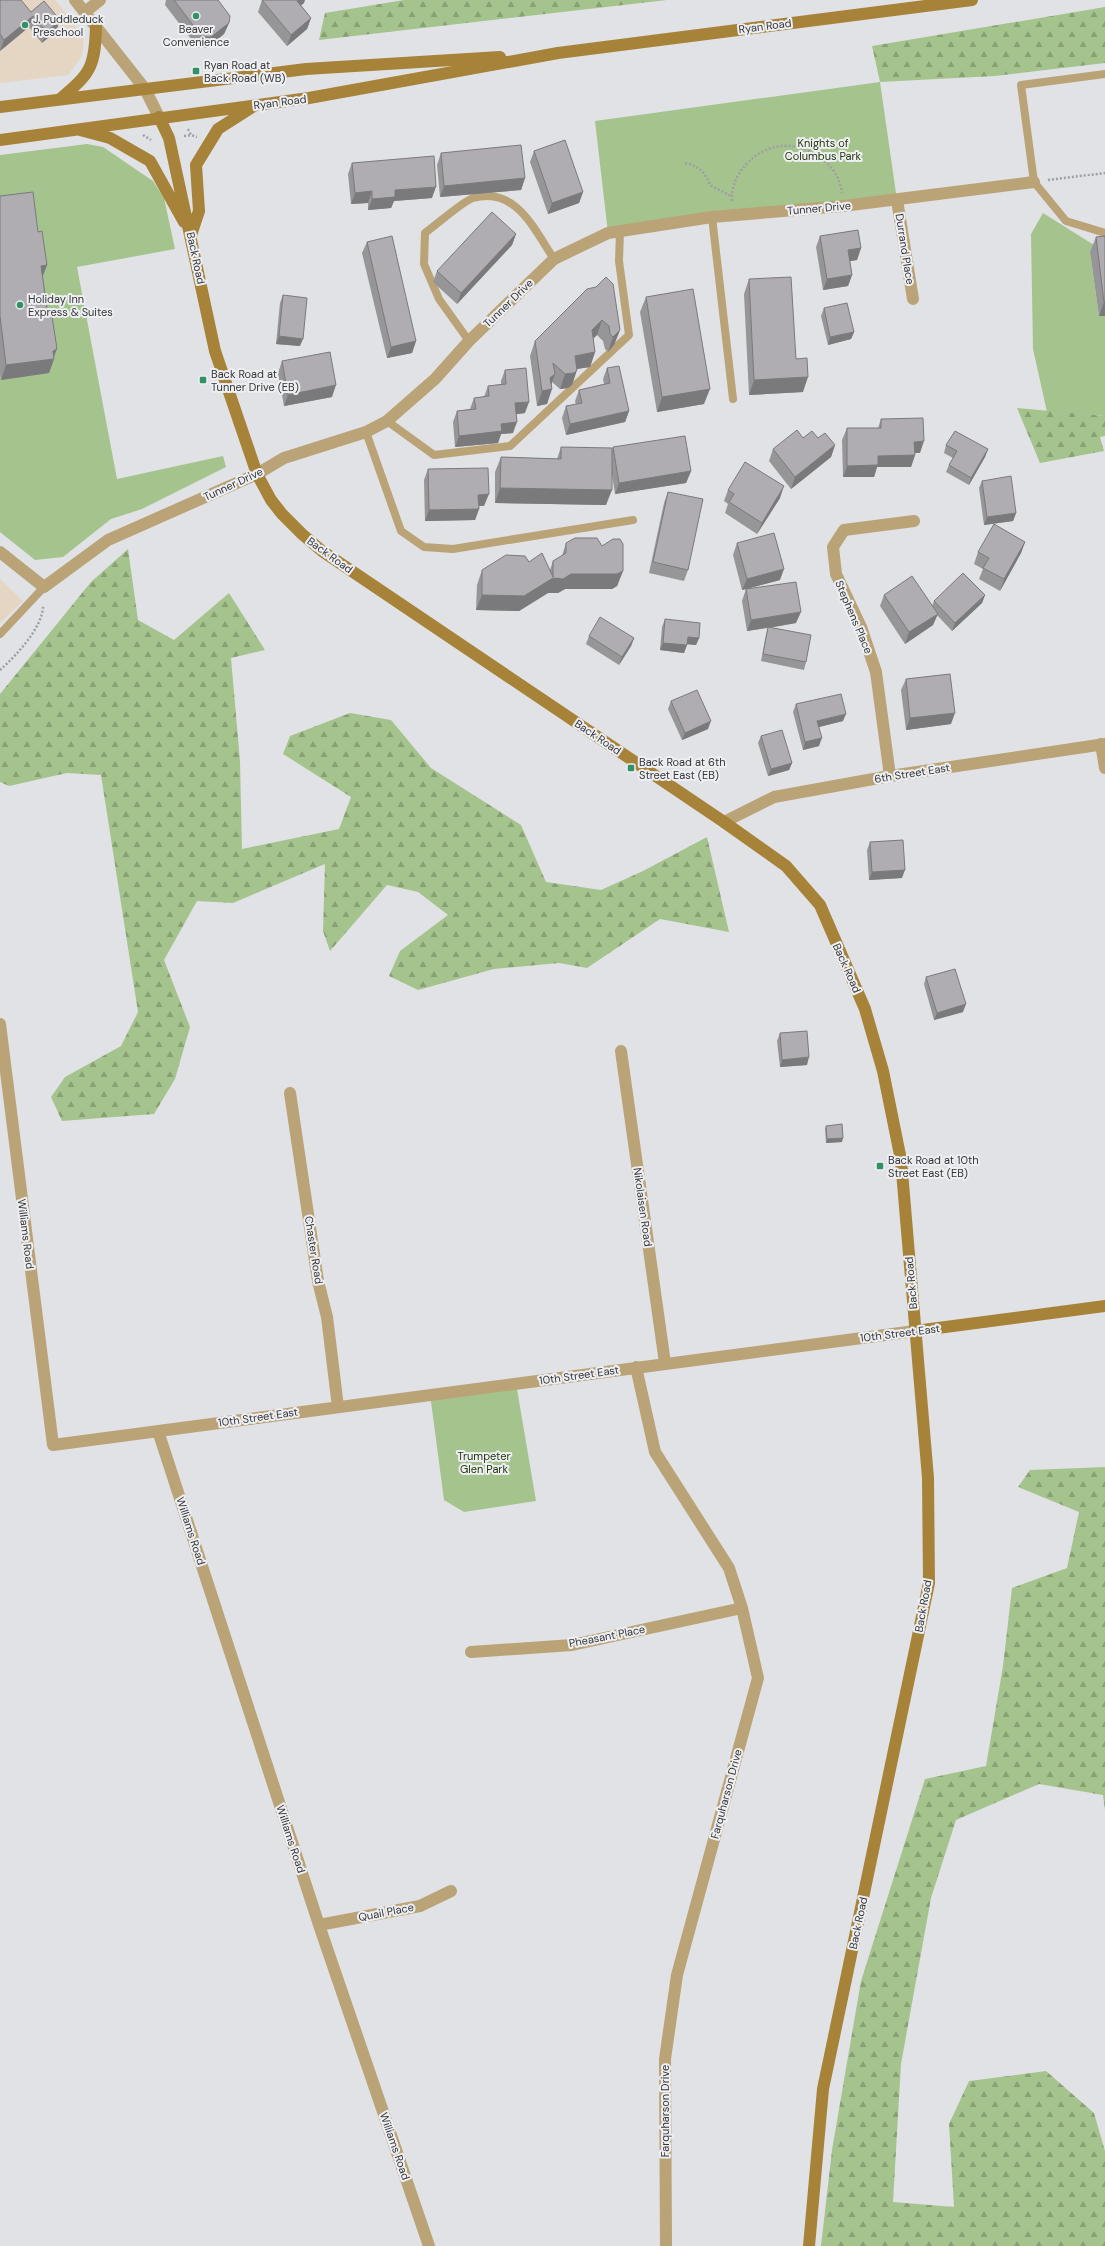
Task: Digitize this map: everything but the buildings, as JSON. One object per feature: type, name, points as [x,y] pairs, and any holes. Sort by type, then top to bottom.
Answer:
[{"type":"street","name":"Back Road","points":[[75,0],[145,89],[169,138],[215,351],[257,474],[271,500],[282,514],[322,551],[724,822],[786,866],[820,905],[865,1008],[883,1071],[901,1160],[928,1478],[929,1583],[823,2089],[809,2246]]},
{"type":"street","points":[[84,12],[100,0]]},
{"type":"street","name":"Ryan Road","points":[[0,140],[75,128],[309,98],[558,53],[972,0]]},
{"type":"street","points":[[60,99],[78,84],[90,70],[95,51],[96,26]]},
{"type":"street","name":"Ryan Road","points":[[0,107],[306,69],[558,53]]},
{"type":"street","points":[[191,235],[199,211],[196,165],[218,130],[256,104]]},
{"type":"street","points":[[75,128],[110,138],[150,161],[191,235]]},
{"type":"street","name":"Tunner Drive","points":[[44,587],[108,540],[257,474],[284,458],[366,432],[387,422],[435,379],[469,341],[554,259],[608,233],[712,216],[897,200],[1034,182]]},
{"type":"street","name":"Durrand Place","points":[[897,200],[913,299]]},
{"type":"street","name":"Stephens Place","points":[[890,776],[876,672],[860,627],[836,574],[833,547],[844,530],[914,521]]},
{"type":"street","points":[[0,552],[44,587]]},
{"type":"street","points":[[1103,744],[1105,768]]},
{"type":"street","name":"6th Street East","points":[[724,822],[774,797],[890,776],[1103,744]]},
{"type":"street","name":"Williams Road","points":[[0,1024],[52,1445]]},
{"type":"street","name":"Nikolaisen Road","points":[[621,1051],[665,1363]]},
{"type":"street","name":"Chaster Road","points":[[290,1093],[318,1281],[327,1317],[338,1407]]},
{"type":"street","name":"10th Street East","points":[[52,1445],[1105,1306]]},
{"type":"street","name":"Farquharson Drive","points":[[636,1367],[655,1452],[729,1568],[742,1608],[758,1678],[677,1975],[665,2059],[666,2246]]},
{"type":"street","name":"Williams Road","points":[[158,1431],[319,1925],[429,2246]]},
{"type":"street","name":"Pheasant Place","points":[[471,1652],[572,1645],[742,1608]]},
{"type":"street","name":"Quail Place","points":[[319,1925],[420,1906],[451,1891]]},
{"type":"lane","points":[[1105,74],[1021,85],[1034,182],[1066,221],[1105,233]]},
{"type":"lane","points":[[469,341],[439,299],[424,264],[425,234],[472,198],[497,196],[518,206],[554,259]]},
{"type":"lane","points":[[712,216],[733,399]]},
{"type":"lane","points":[[387,422],[434,455],[510,446],[629,335],[619,261],[620,231]]},
{"type":"lane","points":[[366,432],[401,531],[424,547],[452,548],[632,520]]},
{"type":"lane","points":[[0,634],[44,587]]},
{"type":"path","points":[[188,129],[191,135]]},
{"type":"path","points":[[184,136],[191,135],[198,138]]},
{"type":"path","points":[[733,215],[731,196],[737,178],[748,162],[762,152],[782,146],[801,148],[819,156],[833,169],[841,186]]},
{"type":"path","points":[[685,163],[695,165],[705,173],[710,185],[731,196]]},
{"type":"path","points":[[1034,182],[1105,173]]},
{"type":"path","points":[[0,670],[14,657],[43,617],[44,587]]},
{"type":"shaded area","name":"J. Puddleduck Preschool","points":[[0,0],[55,0],[84,36],[82,56],[68,75],[0,83]]},
{"type":"shaded area","points":[[0,579],[23,601],[0,623]]},
{"type":"green space","points":[[404,0],[667,0],[319,40],[325,13]]},
{"type":"green space","points":[[1105,7],[1105,63],[995,76],[880,82],[872,46]]},
{"type":"green space","name":"Knights of Columbus Park","points":[[880,82],[897,200],[608,233],[595,121]]},
{"type":"green space","points":[[87,144],[103,147],[153,181],[164,198],[175,249],[77,267],[117,479],[223,456],[226,467],[142,509],[111,519],[63,557],[35,560],[0,532],[0,155]]},
{"type":"green space","points":[[1043,213],[1094,245],[1090,252],[1099,316],[1105,316],[1105,416],[1047,412],[1033,349],[1031,234]]},
{"type":"green space","points":[[1017,408],[1105,416],[1105,436],[1100,437],[1104,451],[1040,463]]},
{"type":"green space","points":[[128,549],[138,620],[174,640],[229,593],[265,650],[231,658],[240,761],[242,849],[339,829],[351,797],[283,754],[290,736],[350,713],[391,720],[431,768],[521,825],[546,882],[601,890],[643,871],[707,837],[729,932],[660,919],[587,968],[559,963],[494,969],[418,990],[389,976],[400,951],[448,915],[418,892],[387,885],[330,951],[323,931],[325,864],[233,903],[197,901],[164,960],[190,1027],[175,1079],[154,1114],[62,1121],[51,1097],[65,1077],[121,1046],[138,1012],[101,775],[67,773],[9,786],[0,782],[0,694],[91,582]]},
{"type":"green space","name":"Trumpeter Glen Park","points":[[516,1383],[536,1501],[464,1512],[444,1500],[430,1394]]},
{"type":"green space","points":[[1105,1467],[1105,1810],[1103,1795],[1039,1784],[956,1820],[931,1898],[901,2064],[893,2202],[954,2207],[949,2124],[969,2081],[1046,2071],[1094,2113],[1105,2151],[1105,2246],[821,2246],[832,2150],[861,1981],[925,1779],[986,1766],[1003,1666],[1012,1588],[1067,1568],[1079,1512],[1018,1487],[1030,1470]]},
{"type":"place","name":"Beaver Convenience","points":[[196,16]]},
{"type":"place","name":"J. Puddleduck Preschool","points":[[25,25]]},
{"type":"place","name":"Ryan Road at Back Road (WB)","points":[[196,71]]},
{"type":"place","name":"Holiday Inn Express & Suites","points":[[20,305]]},
{"type":"place","name":"Back Road at Tunner Drive (EB)","points":[[203,380]]},
{"type":"place","name":"Back Road at 6th Street East (EB)","points":[[631,768]]},
{"type":"place","name":"Back Road at 10th Street East (EB)","points":[[880,1166]]}]
